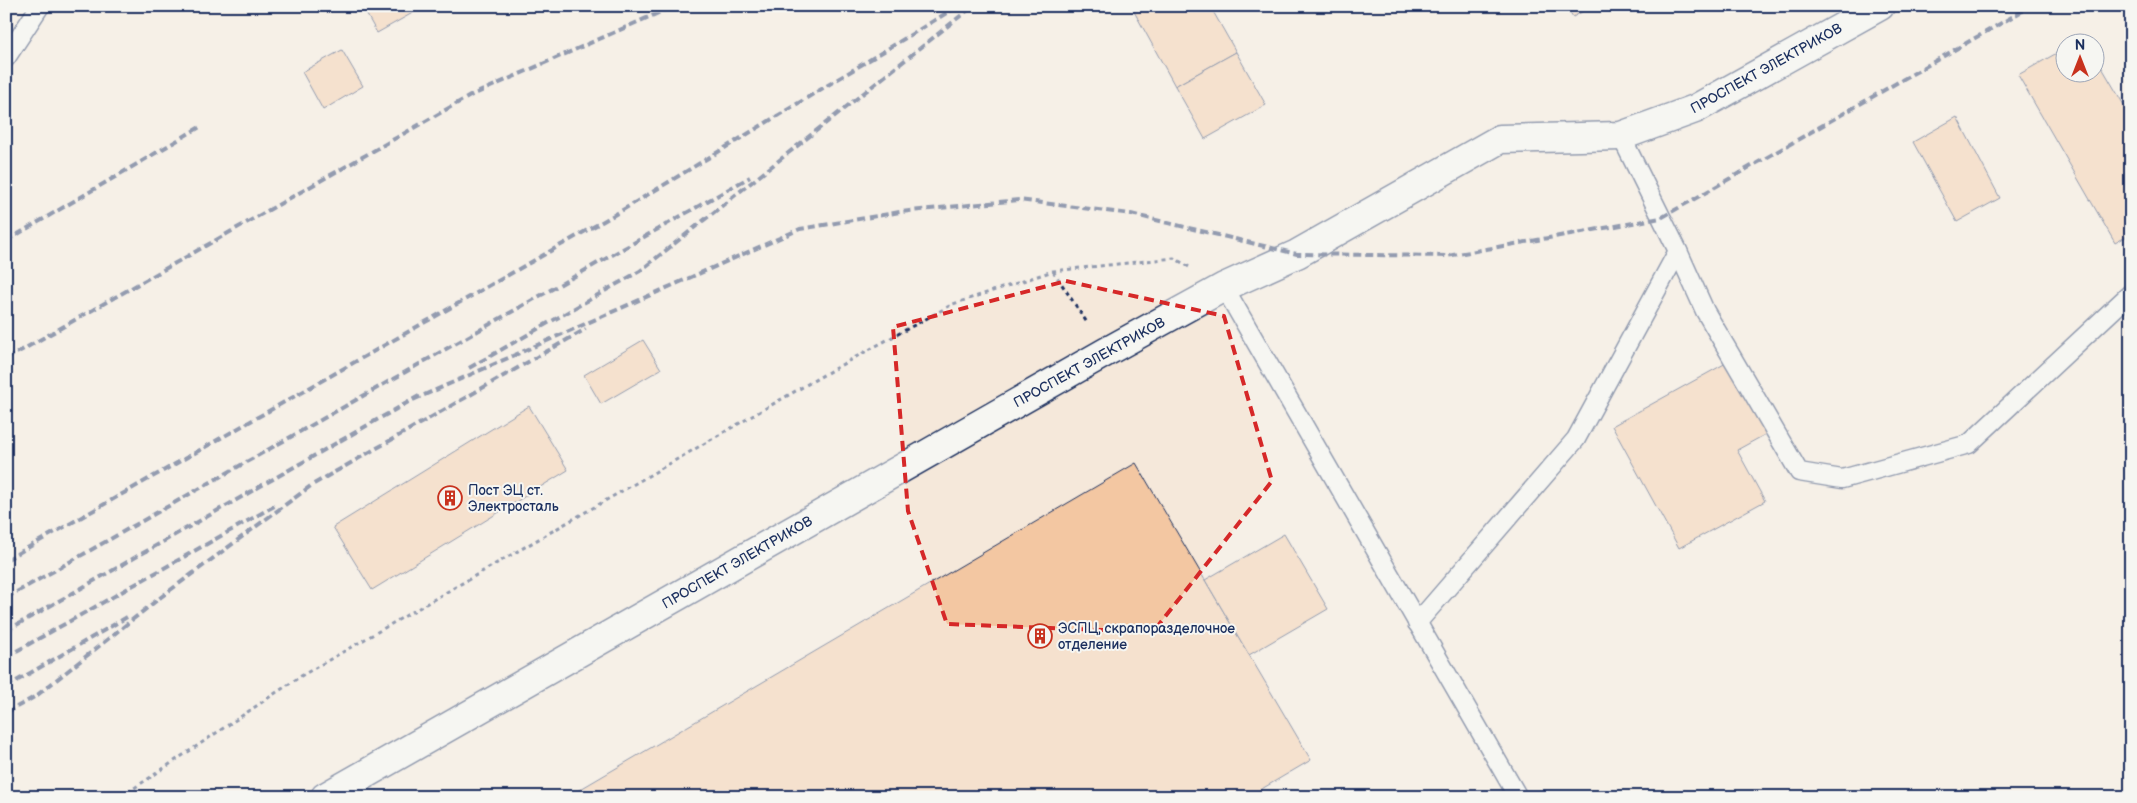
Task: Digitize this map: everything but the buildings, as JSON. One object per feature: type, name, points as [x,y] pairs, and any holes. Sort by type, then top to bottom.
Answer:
[{"type":"street","name":"ПРОСПЕКТ ЭЛЕКТРИКОВ","points":[[325,797],[1106,352],[1224,287],[1297,254],[1500,139],[1621,136],[1695,109],[1880,6]]},
{"type":"lane","points":[[6,58],[40,6]]},
{"type":"lane","points":[[1621,136],[1678,251],[1705,311],[1799,472],[1842,478],[1969,444],[2131,293]]},
{"type":"lane","points":[[1417,623],[1576,439],[1678,251]]},
{"type":"lane","points":[[1224,287],[1518,797]]},
{"type":"path","points":[[121,797],[301,676],[832,370],[953,304],[1053,271],[1174,258],[1224,287]]},
{"type":"path","points":[[1053,271],[1106,352]]},
{"type":"highlighted area","points":[[1066,281],[1224,316],[1272,481],[1153,632],[947,624],[908,511],[893,327]]},
{"type":"shaded area","points":[[6,6],[2131,6],[2131,797],[6,797]]},
{"type":"railway","points":[[6,359],[470,96],[674,6]]},
{"type":"railway","points":[[6,560],[621,211],[958,6]]},
{"type":"railway","points":[[469,368],[640,271],[973,6]]},
{"type":"railway","points":[[413,400],[800,229],[900,212],[1019,200],[1131,214],[1297,254],[1447,256],[1661,218],[2031,6]]},
{"type":"railway","points":[[6,241],[200,127]]},
{"type":"railway","points":[[6,598],[750,177]]},
{"type":"railway","points":[[6,713],[36,696],[161,597],[312,485],[586,329]]},
{"type":"railway","points":[[6,631],[419,396]]},
{"type":"railway","points":[[6,657],[276,505]]},
{"type":"railway","points":[[6,687],[127,617]]},
{"type":"place","name":"Пост ЭЦ ст. Электросталь","points":[[450,498]]},
{"type":"place","name":"ЭСПЦ, скрапоразделочное отделение","points":[[1040,636]]}]
